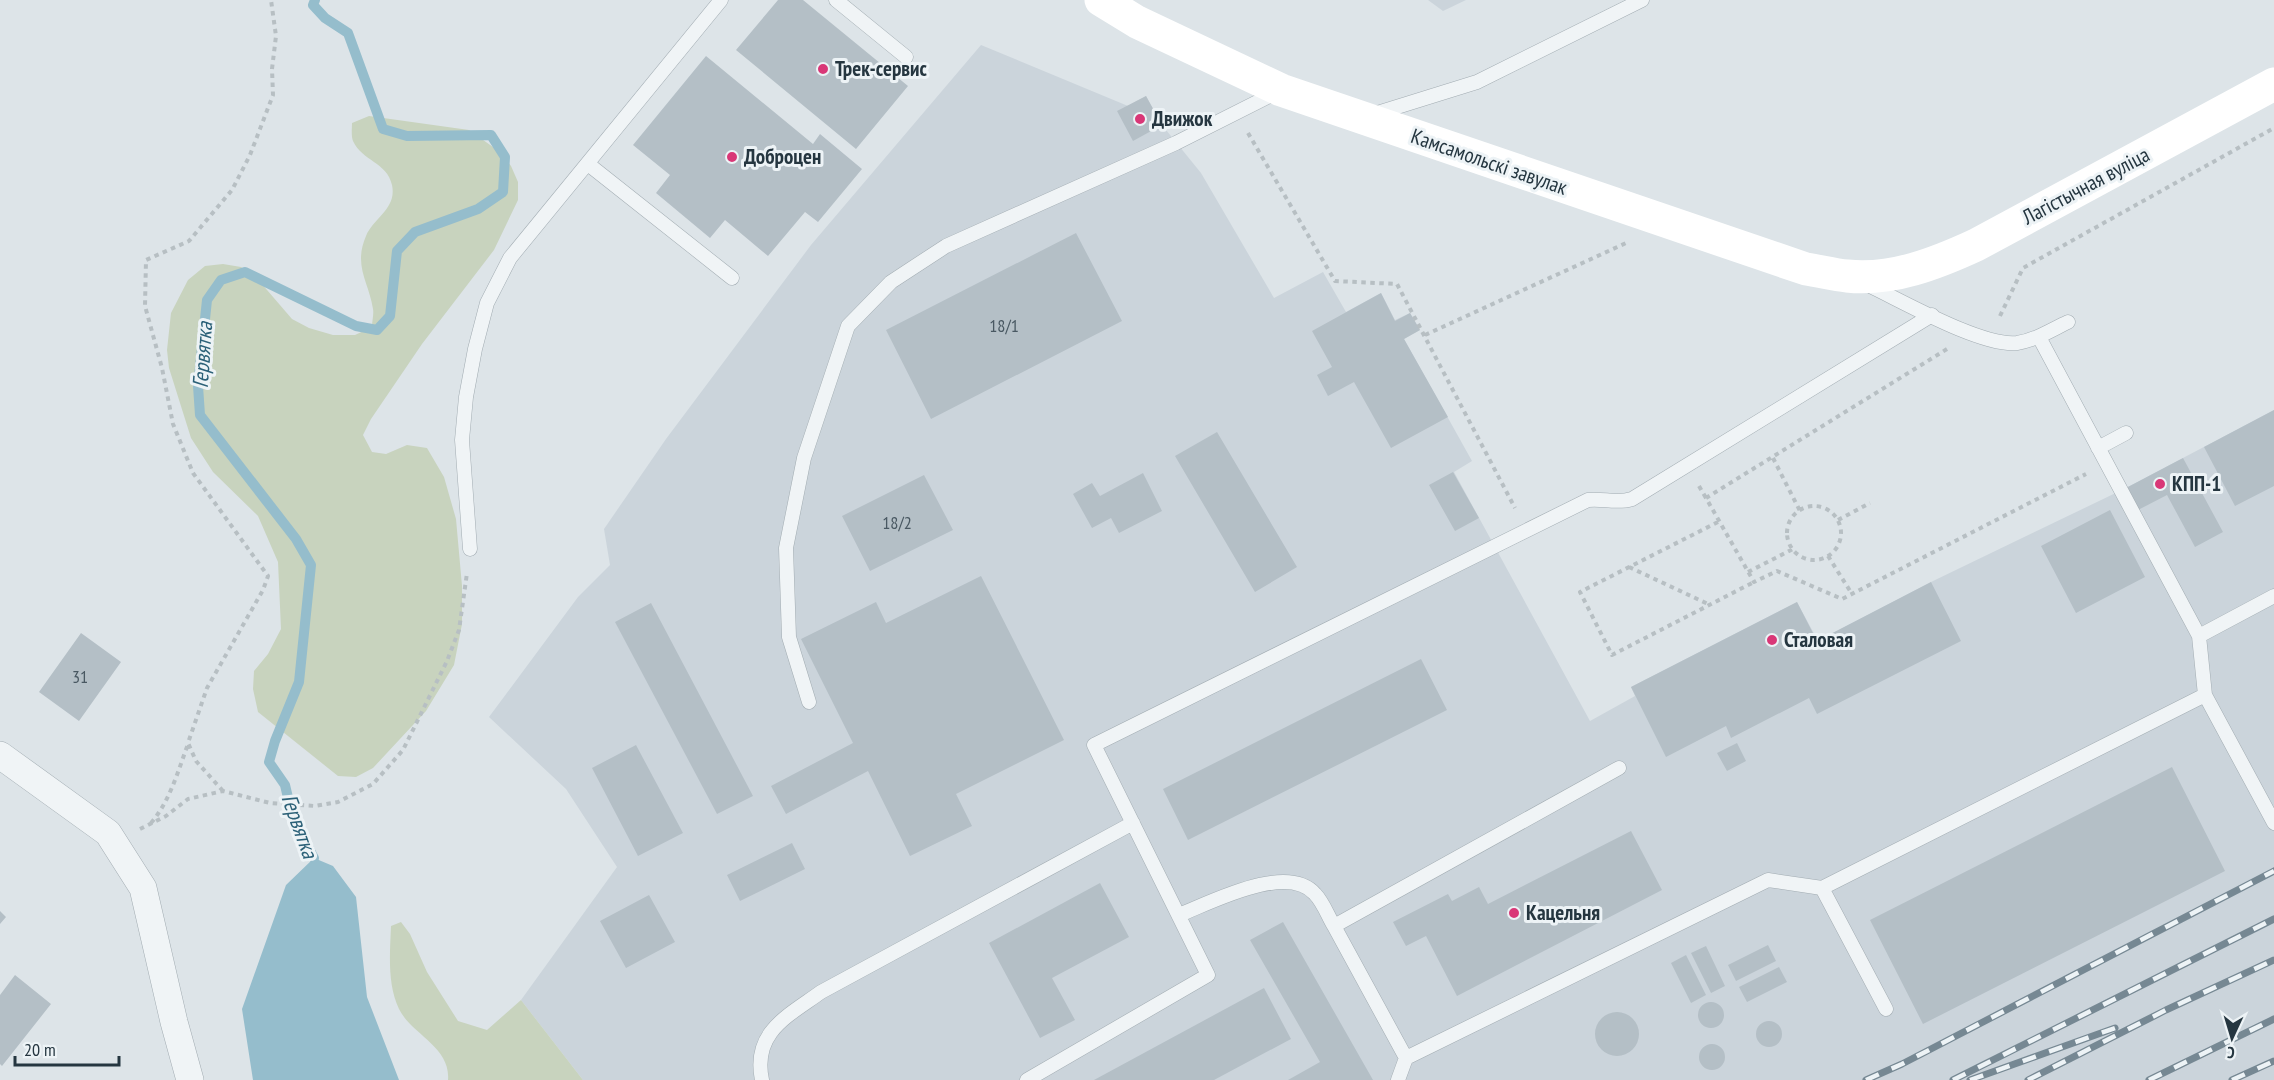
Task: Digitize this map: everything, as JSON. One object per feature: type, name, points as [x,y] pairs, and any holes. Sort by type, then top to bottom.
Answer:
[{"type":"street","name":"Камсамольскі завулак","points":[[1101,0],[1137,22],[1281,90],[1806,269],[1850,277],[1893,274]]},
{"type":"street","name":"Лагістычная вуліца","points":[[1893,274],[1937,263],[1976,245],[2274,84]]},
{"type":"street","points":[[0,755],[108,833],[143,888],[190,1080]]},
{"type":"lane","points":[[470,549],[462,440],[472,368],[487,303],[510,258],[721,0]]},
{"type":"lane","points":[[836,0],[906,57]]},
{"type":"lane","points":[[1362,118],[1477,82],[1642,0]]},
{"type":"lane","points":[[809,702],[789,637],[786,548],[804,458],[848,326],[891,282],[946,246],[1176,143],[1281,90]]},
{"type":"lane","points":[[588,164],[732,278]]},
{"type":"lane","points":[[1850,277],[1993,341],[2016,343],[2039,337],[2068,322]]},
{"type":"lane","points":[[1027,1080],[1208,975],[1094,745],[1588,500],[1621,502],[1632,499],[1932,315]]},
{"type":"lane","points":[[2039,337],[2199,636],[2205,695],[2274,823]]},
{"type":"lane","points":[[2098,448],[2126,433]]},
{"type":"lane","points":[[2199,636],[2274,596]]},
{"type":"lane","points":[[1398,1080],[1406,1058],[1768,880],[1822,888],[2205,695]]},
{"type":"lane","points":[[1334,926],[1619,768]]},
{"type":"lane","points":[[762,1080],[759,1065],[763,1045],[775,1025],[821,992],[1133,823]]},
{"type":"lane","points":[[1179,915],[1249,886],[1276,883],[1299,884],[1315,893],[1406,1058]]},
{"type":"lane","points":[[1822,888],[1886,1009]]},
{"type":"path","points":[[147,827],[158,815],[176,777],[207,688],[263,590],[268,576],[193,473],[173,424],[162,368],[145,306],[146,260],[189,241],[232,190],[250,155],[273,95],[272,69],[276,36],[271,0]]},
{"type":"path","points":[[1236,113],[1335,281],[1397,284],[1527,530]]},
{"type":"path","points":[[1754,582],[1706,498],[2001,315],[2023,268],[2274,129]]},
{"type":"path","points":[[1425,335],[1670,223]]},
{"type":"path","points":[[1772,458],[1800,511]]},
{"type":"path","points":[[1718,522],[1580,592],[1612,655],[1777,571],[1842,599],[2106,463]]},
{"type":"path","points":[[1838,520],[1870,503]]},
{"type":"path","points":[[1816,506],[1832,513],[1838,520],[1841,537],[1838,546],[1828,556],[1817,560],[1808,559],[1793,549],[1788,533],[1793,517],[1800,511],[1816,506]]},
{"type":"path","points":[[108,833],[125,834],[147,827],[166,816],[188,798],[223,791],[270,803],[315,806],[338,802],[373,784],[403,750],[447,661],[459,630],[470,549]]},
{"type":"path","points":[[1748,572],[1793,549]]},
{"type":"path","points":[[1828,556],[1852,594]]},
{"type":"path","points":[[1629,567],[1709,605]]},
{"type":"path","points":[[188,743],[196,761],[223,791]]},
{"type":"shaded area","points":[[1428,0],[1466,0],[1443,11]]},
{"type":"shaded area","points":[[981,45],[1128,106],[1146,96],[1162,125],[1201,173],[1274,298],[1323,272],[1346,312],[1381,293],[1395,320],[1410,313],[1420,330],[1404,339],[1472,461],[1454,472],[1590,721],[1635,696],[1631,687],[1797,602],[1818,641],[1931,582],[2126,488],[2274,410],[2274,1080],[583,1080],[521,1000],[617,867],[566,789],[489,717],[578,597],[610,565],[604,529],[666,439],[811,245]]},
{"type":"green space","points":[[369,116],[469,130],[500,152],[511,166],[518,182],[518,200],[494,250],[422,344],[371,419],[363,435],[372,452],[386,454],[407,445],[427,448],[444,477],[456,519],[462,586],[462,624],[454,665],[426,711],[373,768],[356,777],[338,776],[258,712],[253,689],[254,671],[268,654],[281,629],[278,562],[258,516],[213,472],[191,438],[169,368],[167,350],[171,313],[188,280],[205,266],[223,264],[241,267],[255,276],[292,319],[309,328],[333,335],[355,335],[372,327],[373,309],[361,265],[362,247],[370,229],[388,207],[393,193],[385,171],[362,153],[352,139],[352,123]]},
{"type":"green space","points":[[401,922],[410,934],[427,972],[458,1021],[487,1030],[521,1000],[583,1080],[448,1080],[443,1058],[405,1018],[395,999],[390,968],[391,926]]},
{"type":"water","points":[[314,858],[333,866],[356,897],[367,997],[399,1080],[253,1080],[242,1009],[286,885]]},
{"type":"building","points":[[778,0],[803,0],[908,86],[856,149],[736,50]]},
{"type":"building","points":[[706,56],[813,144],[820,134],[862,169],[818,222],[805,212],[768,256],[725,220],[710,238],[656,193],[670,175],[633,145]]},
{"type":"building","points":[[1146,96],[1162,125],[1133,141],[1117,111]]},
{"type":"building","points":[[1076,233],[1122,321],[931,419],[886,330]]},
{"type":"building","points":[[1381,293],[1395,321],[1410,313],[1420,330],[1404,339],[1448,417],[1391,448],[1354,382],[1328,396],[1317,375],[1332,367],[1312,331]]},
{"type":"building","points":[[2274,410],[2274,486],[2235,506],[2204,447]]},
{"type":"building","points":[[1217,432],[1297,567],[1255,592],[1175,456]]},
{"type":"building","points":[[2183,458],[2223,532],[2195,547],[2167,495],[2138,510],[2126,488]]},
{"type":"building","points":[[1453,472],[1479,518],[1455,531],[1429,485]]},
{"type":"building","points":[[1143,473],[1162,511],[1119,533],[1111,518],[1092,528],[1073,494],[1092,483],[1100,496]]},
{"type":"building","points":[[924,475],[953,530],[870,571],[842,516]]},
{"type":"building","points":[[2110,510],[2145,577],[2076,613],[2041,546]]},
{"type":"building","points":[[981,576],[1064,740],[956,794],[972,826],[910,856],[868,771],[786,814],[771,786],[853,743],[801,639],[876,602],[886,623]]},
{"type":"building","points":[[1931,582],[1961,641],[1817,714],[1809,698],[1731,738],[1726,726],[1666,757],[1631,687],[1797,602],[1817,641]]},
{"type":"building","points":[[651,603],[753,796],[717,814],[615,622]]},
{"type":"building","points":[[81,633],[121,662],[79,721],[39,692]]},
{"type":"building","points":[[1421,659],[1447,710],[1188,840],[1163,789]]},
{"type":"building","points":[[1737,743],[1746,761],[1727,771],[1717,753]]},
{"type":"building","points":[[636,745],[683,833],[638,856],[592,768]]},
{"type":"building","points":[[2172,767],[2225,871],[1923,1024],[1870,920]]},
{"type":"building","name":"Кацельня","points":[[1631,831],[1662,890],[1457,996],[1426,936],[1406,946],[1393,922],[1448,894],[1452,901],[1479,887],[1488,904]]},
{"type":"building","points":[[792,843],[805,869],[740,901],[727,875]]},
{"type":"building","points":[[1100,883],[1129,937],[1052,978],[1075,1020],[1040,1038],[989,943]]},
{"type":"building","points":[[649,895],[675,942],[626,968],[600,921]]},
{"type":"building","points":[[0,911],[6,917],[0,924]]},
{"type":"building","points":[[1283,922],[1373,1080],[1288,1080],[1320,1062],[1250,940]]},
{"type":"building","points":[[1768,945],[1776,961],[1736,981],[1728,965]]},
{"type":"building","points":[[1706,946],[1725,986],[1711,993],[1691,953]]},
{"type":"building","points":[[1686,955],[1706,995],[1691,1003],[1671,963]]},
{"type":"building","points":[[1779,967],[1787,982],[1747,1002],[1739,987]]},
{"type":"building","points":[[15,975],[51,1004],[2,1066],[0,1064],[0,995]]},
{"type":"building","points":[[1264,988],[1291,1039],[1214,1080],[1094,1080]]},
{"type":"building","points":[[1711,1002],[1720,1006],[1724,1015],[1720,1024],[1711,1028],[1702,1024],[1698,1015],[1702,1006]]},
{"type":"building","points":[[1617,1012],[1625,1013],[1633,1018],[1638,1026],[1638,1042],[1633,1050],[1625,1055],[1617,1056],[1609,1055],[1601,1050],[1596,1042],[1595,1034],[1596,1026],[1601,1018],[1609,1013]]},
{"type":"building","points":[[1769,1021],[1778,1025],[1782,1034],[1778,1043],[1769,1047],[1760,1043],[1756,1034],[1760,1025]]},
{"type":"building","points":[[1712,1044],[1721,1048],[1725,1057],[1721,1066],[1712,1070],[1703,1066],[1699,1057],[1703,1048]]},
{"type":"waterway","name":"Гервятка","points":[[314,858],[293,819],[285,785],[269,762],[299,682],[311,565],[296,539],[200,415],[198,386],[207,300],[221,280],[245,272],[356,326],[377,330],[390,316],[397,251],[415,232],[478,209],[503,192],[505,157],[491,135],[407,136],[383,129],[348,33],[325,18],[313,5],[315,0]]},
{"type":"railway","points":[[1866,1080],[1902,1064],[2274,871]]},
{"type":"railway","points":[[1953,1080],[2274,919]]},
{"type":"railway","points":[[2028,1080],[2166,1010],[2274,960]]},
{"type":"railway","points":[[2149,1080],[2274,1019]]},
{"type":"railway","points":[[1970,1080],[2115,1028]]},
{"type":"railway","points":[[2232,1080],[2274,1061]]},
{"type":"place","name":"Трек-сервис","points":[[823,69]]},
{"type":"place","name":"Движок","points":[[1140,119]]},
{"type":"place","name":"Доброцен","points":[[732,157]]},
{"type":"place","name":"КПП-1","points":[[2160,484]]},
{"type":"place","name":"Сталовая","points":[[1772,640]]},
{"type":"place","name":"Кацельня","points":[[1514,913]]}]
